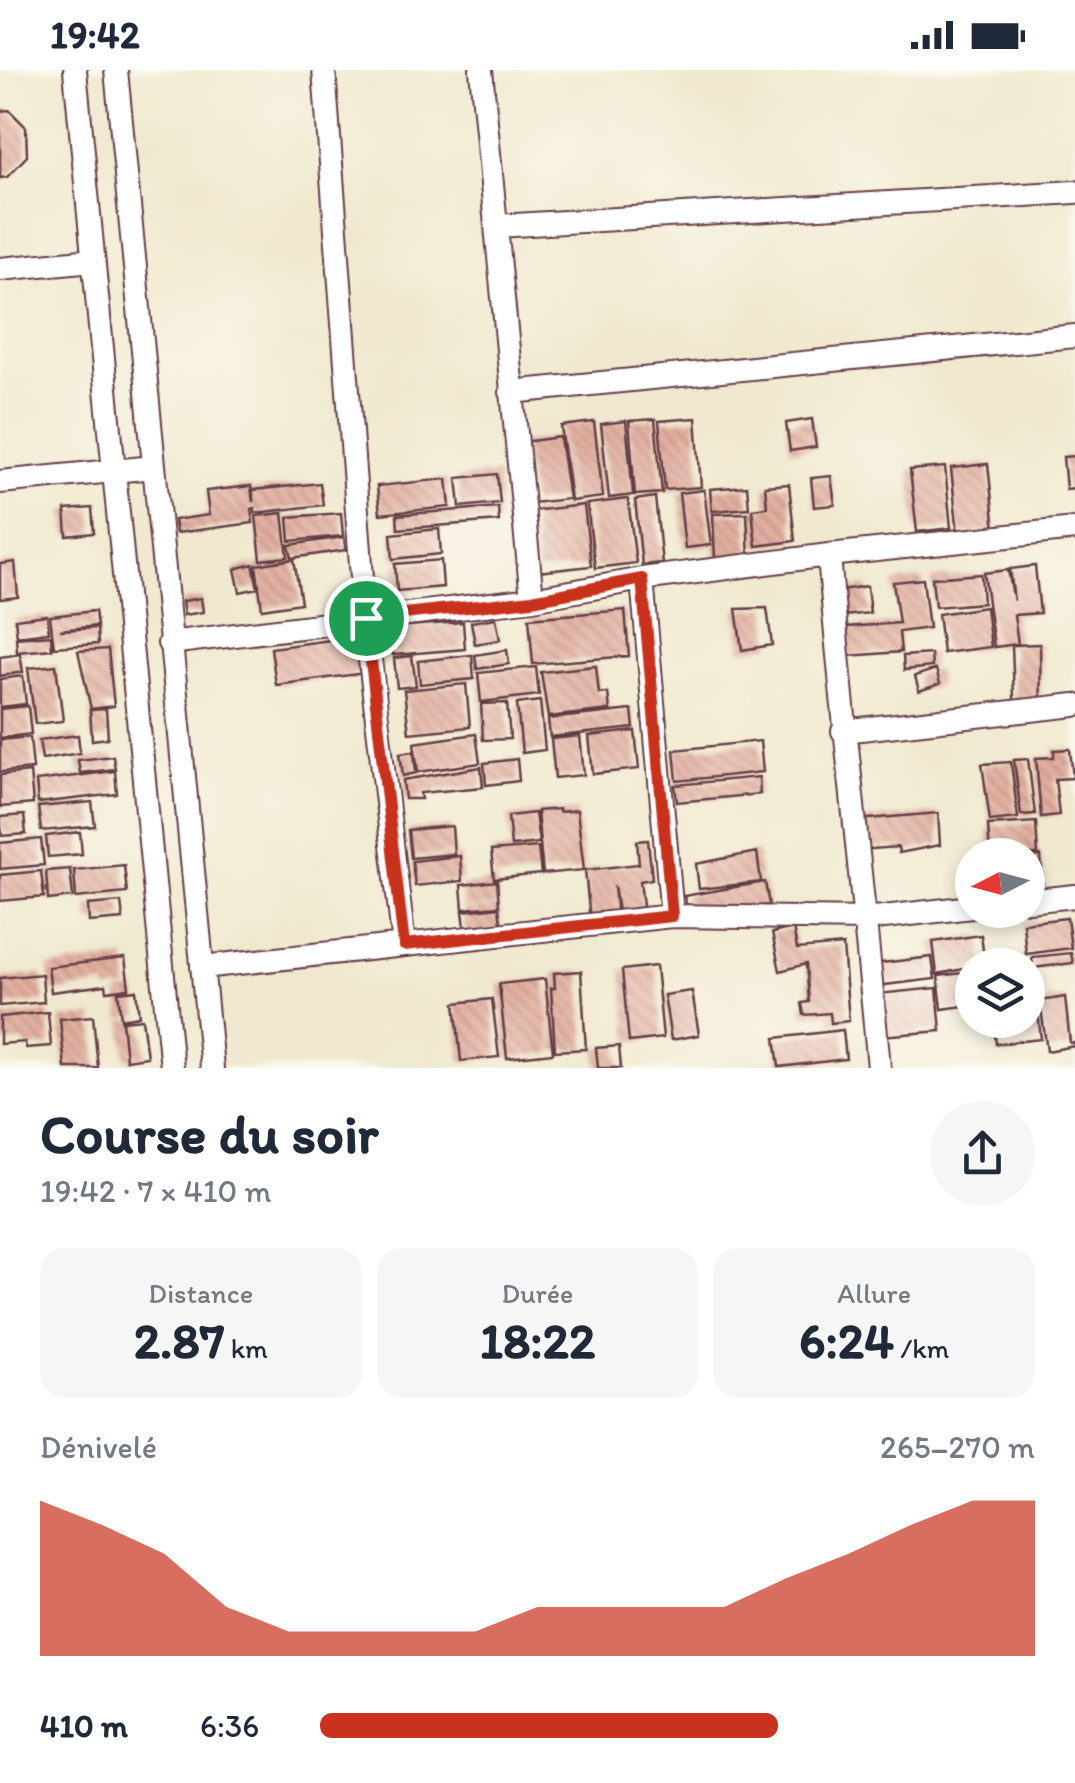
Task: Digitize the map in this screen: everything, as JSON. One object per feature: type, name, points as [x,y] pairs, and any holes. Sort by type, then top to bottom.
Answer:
[{"type":"street","points":[[75,70],[172,1068]]},
{"type":"street","points":[[116,70],[212,1068]]},
{"type":"street","points":[[324,70],[366,618],[404,945]]},
{"type":"street","points":[[481,70],[532,600]]},
{"type":"street","points":[[496,226],[1075,192]]},
{"type":"street","points":[[0,269],[94,260]]},
{"type":"street","points":[[511,392],[1075,336]]},
{"type":"street","points":[[0,482],[154,467]]},
{"type":"street","points":[[169,643],[532,600],[642,579],[830,555],[1075,529]]},
{"type":"street","points":[[830,555],[843,730],[880,1068]]},
{"type":"street","points":[[642,579],[672,916]]},
{"type":"street","points":[[843,730],[1075,705]]},
{"type":"street","points":[[1045,899],[1075,896]]},
{"type":"street","points":[[202,967],[672,916],[866,919],[955,909]]},
{"type":"building","points":[[9,110],[26,127],[27,156],[7,177],[0,178],[0,111]]},
{"type":"building","points":[[696,418],[701,487],[665,490],[659,421]]},
{"type":"building","points":[[655,419],[662,493],[635,495],[629,421]]},
{"type":"building","points":[[812,419],[816,447],[790,451],[786,423]]},
{"type":"building","points":[[626,421],[633,495],[609,498],[601,424]]},
{"type":"building","points":[[594,422],[603,497],[571,501],[561,426]]},
{"type":"building","points":[[560,437],[569,499],[532,503],[523,442]]},
{"type":"building","points":[[1075,456],[1075,488],[1066,489],[1063,457]]},
{"type":"building","points":[[988,464],[995,530],[958,534],[951,468]]},
{"type":"building","points":[[945,467],[951,528],[917,532],[910,470]]},
{"type":"building","points":[[497,474],[500,503],[460,507],[457,478]]},
{"type":"building","points":[[831,476],[835,505],[814,507],[811,478]]},
{"type":"building","points":[[447,479],[450,507],[380,514],[377,486]]},
{"type":"building","points":[[320,483],[323,505],[255,513],[255,508],[251,509],[253,523],[176,533],[174,520],[209,515],[206,491],[251,486],[253,502],[253,490]]},
{"type":"building","points":[[789,484],[795,541],[756,546],[752,509],[767,507],[765,486]]},
{"type":"building","points":[[747,486],[749,508],[712,511],[710,489]]},
{"type":"building","points":[[704,490],[711,545],[685,548],[679,493]]},
{"type":"building","points":[[655,497],[662,563],[642,565],[635,500]]},
{"type":"building","points":[[628,499],[636,563],[595,568],[587,504]]},
{"type":"building","points":[[584,505],[591,566],[537,572],[531,511]]},
{"type":"building","points":[[498,507],[499,521],[398,529],[397,515]]},
{"type":"building","points":[[92,508],[94,533],[67,536],[65,510]]},
{"type":"building","points":[[283,513],[288,557],[261,560],[256,516]]},
{"type":"building","points":[[341,513],[343,536],[290,541],[288,517]]},
{"type":"building","points":[[747,513],[749,560],[715,561],[713,514]]},
{"type":"building","points":[[439,529],[441,554],[393,559],[391,534]]},
{"type":"building","points":[[344,537],[346,550],[292,558],[289,545]]},
{"type":"building","points":[[294,559],[301,603],[262,609],[256,565]]},
{"type":"building","points":[[441,560],[443,587],[397,591],[395,564]]},
{"type":"building","points":[[15,562],[18,597],[0,599],[0,564]]},
{"type":"building","points":[[253,564],[258,588],[240,592],[235,569]]},
{"type":"building","points":[[1035,566],[1040,613],[1014,615],[1018,644],[994,647],[984,573],[1008,570],[1014,601],[1010,569]]},
{"type":"building","points":[[981,574],[983,603],[935,607],[932,578]]},
{"type":"building","points":[[923,579],[929,628],[899,632],[901,652],[848,656],[846,627],[899,623],[893,582]]},
{"type":"building","points":[[867,586],[870,613],[843,616],[840,590]]},
{"type":"building","points":[[201,598],[203,612],[184,615],[182,601]]},
{"type":"building","points":[[986,607],[991,647],[943,653],[938,614]]},
{"type":"building","points":[[767,608],[772,645],[742,650],[736,609]]},
{"type":"building","points":[[625,610],[629,656],[533,664],[529,618]]},
{"type":"building","points":[[95,611],[97,626],[60,630],[97,628],[98,644],[54,647],[50,616]]},
{"type":"building","points":[[47,615],[49,632],[17,636],[15,619]]},
{"type":"building","points":[[496,618],[500,640],[475,644],[471,622]]},
{"type":"building","points":[[463,622],[465,649],[393,655],[391,627]]},
{"type":"building","points":[[51,635],[52,649],[17,652],[16,638]]},
{"type":"building","points":[[360,636],[365,673],[276,685],[271,648]]},
{"type":"building","points":[[1040,644],[1041,720],[1015,723],[1012,645]]},
{"type":"building","points":[[108,649],[114,706],[91,709],[78,651]]},
{"type":"building","points":[[507,650],[509,664],[477,669],[475,655]]},
{"type":"building","points":[[20,654],[23,672],[0,676],[0,657]]},
{"type":"building","points":[[931,654],[932,667],[904,670],[903,656]]},
{"type":"building","points":[[472,655],[474,679],[420,684],[418,661]]},
{"type":"building","points":[[412,656],[416,686],[397,688],[394,658]]},
{"type":"building","points":[[56,665],[63,721],[35,724],[28,668]]},
{"type":"building","points":[[596,666],[599,694],[608,693],[610,710],[548,717],[541,672]]},
{"type":"building","points":[[536,667],[539,695],[481,702],[478,673]]},
{"type":"building","points":[[936,669],[940,684],[919,691],[915,676]]},
{"type":"building","points":[[23,676],[26,704],[0,707],[0,679]]},
{"type":"building","points":[[466,684],[470,727],[409,733],[404,690]]},
{"type":"building","points":[[540,701],[545,750],[522,753],[517,704]]},
{"type":"building","points":[[507,703],[510,739],[483,740],[481,704]]},
{"type":"building","points":[[28,706],[31,734],[0,738],[0,709]]},
{"type":"building","points":[[106,709],[108,738],[92,740],[90,710]]},
{"type":"building","points":[[632,710],[634,728],[550,737],[548,719]]},
{"type":"building","points":[[635,731],[639,769],[593,774],[589,736]]},
{"type":"building","points":[[476,734],[480,763],[418,772],[414,743]]},
{"type":"building","points":[[78,735],[80,753],[42,759],[39,740]]},
{"type":"building","points":[[580,736],[584,775],[555,778],[551,739]]},
{"type":"building","points":[[30,737],[33,769],[0,772],[0,740]]},
{"type":"building","points":[[760,741],[763,772],[677,781],[674,750]]},
{"type":"building","points":[[1070,749],[1073,778],[1055,779],[1059,815],[1041,817],[1036,758],[1054,757],[1054,750]]},
{"type":"building","points":[[414,751],[416,773],[403,776],[400,753]]},
{"type":"building","points":[[113,756],[115,769],[80,773],[78,760]]},
{"type":"building","points":[[517,759],[519,781],[486,785],[484,763]]},
{"type":"building","points":[[1028,759],[1035,814],[1021,815],[1014,760]]},
{"type":"building","points":[[1011,762],[1018,818],[990,821],[982,764]]},
{"type":"building","points":[[481,767],[483,787],[420,793],[421,799],[405,799],[403,780]]},
{"type":"building","points":[[115,771],[117,794],[38,803],[36,781]]},
{"type":"building","points":[[30,772],[33,804],[0,807],[0,775]]},
{"type":"building","points":[[759,777],[760,794],[677,802],[675,785]]},
{"type":"building","points":[[92,802],[95,826],[41,831],[38,807]]},
{"type":"building","points":[[577,810],[584,870],[543,874],[537,811]]},
{"type":"building","points":[[535,813],[539,843],[511,846],[508,816]]},
{"type":"building","points":[[938,813],[940,845],[899,853],[898,847],[860,850],[857,820]]},
{"type":"building","points":[[24,815],[26,834],[2,836],[0,817]]},
{"type":"building","points":[[1036,822],[1037,838],[989,838],[988,825]]},
{"type":"building","points":[[452,826],[454,854],[411,858],[408,830]]},
{"type":"building","points":[[80,832],[82,854],[48,857],[46,836]]},
{"type":"building","points":[[41,839],[44,865],[0,869],[0,843]]},
{"type":"building","points":[[648,840],[652,879],[640,881],[645,922],[620,925],[614,886],[618,928],[591,930],[585,870],[639,864],[637,841]]},
{"type":"building","points":[[538,847],[541,874],[494,879],[491,851]]},
{"type":"building","points":[[757,852],[761,882],[699,889],[696,864]]},
{"type":"building","points":[[460,856],[462,881],[415,886],[412,861]]},
{"type":"building","points":[[124,865],[127,893],[76,898],[74,870]]},
{"type":"building","points":[[70,869],[73,897],[48,900],[46,871]]},
{"type":"building","points":[[41,871],[44,897],[0,901],[0,875]]},
{"type":"building","points":[[497,881],[499,906],[463,909],[461,885]]},
{"type":"building","points":[[765,882],[769,905],[689,914],[684,896]]},
{"type":"building","points":[[121,902],[123,919],[89,922],[88,905]]},
{"type":"building","points":[[499,907],[503,939],[467,944],[463,911]]},
{"type":"building","points":[[1067,918],[1071,948],[1045,951],[1045,948],[1025,948],[1023,928],[1045,928],[1045,920]]},
{"type":"building","points":[[793,928],[797,949],[843,945],[849,1021],[831,1023],[830,1013],[804,1015],[802,1003],[809,1002],[806,964],[780,971],[772,933]]},
{"type":"building","points":[[981,935],[983,948],[955,948],[955,971],[937,974],[933,942]]},
{"type":"building","points":[[1071,953],[1073,963],[1045,966],[1045,956]]},
{"type":"building","points":[[932,957],[935,979],[876,986],[873,964]]},
{"type":"building","points":[[125,958],[129,988],[107,991],[106,985],[51,992],[48,967]]},
{"type":"building","points":[[656,966],[663,1038],[629,1042],[622,970]]},
{"type":"building","points":[[581,971],[586,1049],[555,1051],[551,988],[555,988],[554,973]]},
{"type":"building","points":[[42,974],[44,1002],[0,1006],[0,978]]},
{"type":"building","points":[[955,974],[955,1007],[942,1009],[938,976]]},
{"type":"building","points":[[545,979],[553,1053],[507,1058],[499,984]]},
{"type":"building","points":[[937,988],[941,1031],[881,1036],[877,994]]},
{"type":"building","points":[[136,990],[139,1016],[121,1019],[118,992]]},
{"type":"building","points":[[692,991],[699,1035],[671,1040],[664,995]]},
{"type":"building","points":[[1065,997],[1070,1043],[1075,1046],[1047,1051],[1045,1000]]},
{"type":"building","points":[[492,999],[499,1057],[461,1061],[455,1003]]},
{"type":"building","points":[[48,1012],[51,1046],[0,1044],[0,1017]]},
{"type":"building","points":[[93,1016],[98,1068],[65,1068],[60,1019]]},
{"type":"building","points":[[142,1019],[147,1057],[126,1060],[122,1021]]},
{"type":"building","points":[[843,1030],[846,1059],[779,1067],[775,1038]]},
{"type":"building","points":[[995,1038],[1041,1038],[1041,1039],[996,1044]]},
{"type":"building","points":[[619,1046],[621,1068],[598,1068],[596,1048]]},
{"type":"route","points":[[642,579],[672,916],[404,945],[366,618],[532,600],[642,579]]}]
